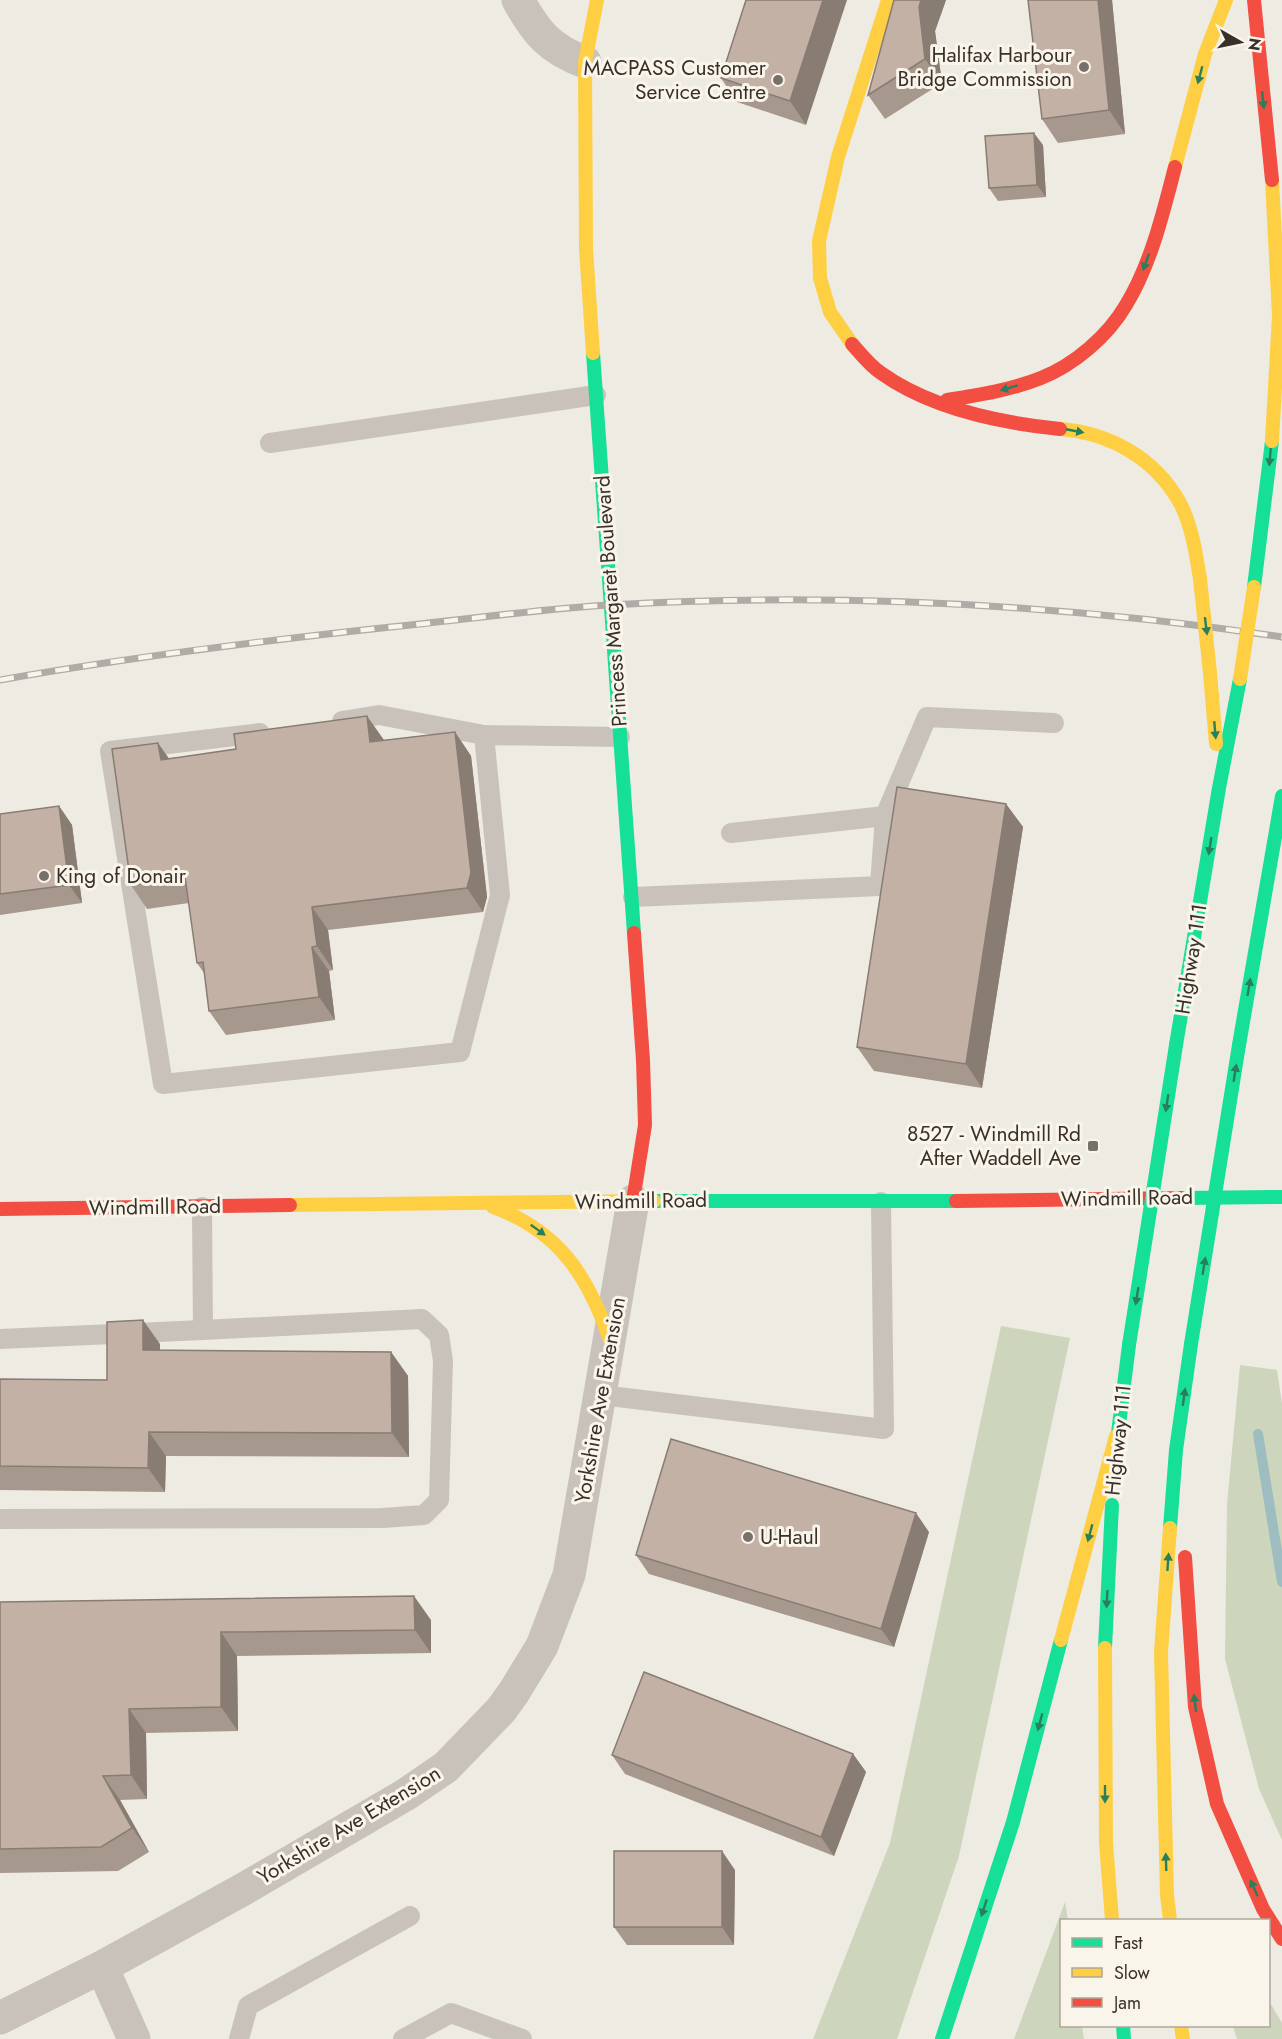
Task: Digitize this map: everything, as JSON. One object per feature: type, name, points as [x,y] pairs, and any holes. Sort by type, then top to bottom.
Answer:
[{"type":"main road","name":"Princess Margaret Boulevard","points":[[597,0],[585,62],[586,249],[644,1060],[645,1125],[633,1202]]},
{"type":"main road","points":[[888,0],[838,157],[819,241],[820,278],[830,312],[852,344],[879,372],[912,393],[936,402],[1021,425],[1075,430],[1113,441],[1145,460],[1165,480],[1181,505],[1195,546],[1210,673],[1219,788]]},
{"type":"main road","points":[[936,402],[1000,391],[1041,378],[1072,362],[1104,333],[1126,306],[1145,266],[1170,186],[1205,54],[1226,0]]},
{"type":"main road","name":"Highway 111","points":[[1112,1919],[1106,1843],[1105,1633],[1116,1436],[1176,1045],[1219,788],[1240,679],[1267,492],[1276,395],[1279,315],[1274,210],[1254,0]]},
{"type":"main road","points":[[1170,1919],[1166,1872],[1161,1652],[1176,1450],[1239,1045],[1282,796]]},
{"type":"main road","name":"Windmill Road","points":[[0,1209],[738,1200],[881,1202],[1282,1197]]},
{"type":"main road","points":[[486,1203],[526,1221],[552,1239],[586,1280],[600,1309],[610,1340]]},
{"type":"main road","points":[[942,2039],[1013,1822],[1116,1436]]},
{"type":"main road","points":[[1176,1450],[1195,1707],[1217,1804],[1269,1919]]},
{"type":"main road","points":[[1270,1920],[1282,1940]]},
{"type":"street","points":[[518,0],[534,28],[550,45],[567,56],[585,62]]},
{"type":"street","name":"Yorkshire Ave Extension","points":[[0,2018],[102,1967],[242,1890],[405,1795],[446,1767],[501,1710],[542,1646],[569,1575],[633,1202]]},
{"type":"street","points":[[102,1967],[134,2039]]},
{"type":"lane","points":[[270,443],[596,395]]},
{"type":"lane","points":[[327,724],[379,715],[484,735],[621,737]]},
{"type":"lane","points":[[633,897],[880,886],[885,816],[927,717],[1053,723]]},
{"type":"lane","points":[[283,730],[110,751],[163,1084],[460,1052],[500,895],[484,735]]},
{"type":"lane","points":[[731,833],[885,816]]},
{"type":"lane","points":[[601,1395],[884,1429],[881,1202]]},
{"type":"lane","points":[[202,1207],[203,1330]]},
{"type":"lane","points":[[0,1339],[422,1319],[439,1335],[443,1361],[439,1500],[424,1515],[383,1518],[0,1519]]},
{"type":"lane","points":[[239,2039],[249,2006],[410,1916]]},
{"type":"lane","points":[[403,2039],[451,2013],[522,2039]]},
{"type":"green space","points":[[1001,1326],[1070,1338],[959,1856],[897,2039],[813,2039],[890,1843]]},
{"type":"green space","points":[[1240,1365],[1277,1370],[1282,1404],[1282,1840],[1259,1789],[1225,1659],[1227,1505]]},
{"type":"green space","points":[[1065,1902],[1068,1919],[1060,1919],[1060,2027],[1082,2027],[1084,2039],[1014,2039]]},
{"type":"green space","points":[[1270,2003],[1282,2023],[1282,2039],[1237,2039],[1233,2027],[1270,2027]]},
{"type":"building","points":[[746,0],[823,0],[790,101],[721,78]]},
{"type":"building","points":[[894,0],[921,0],[919,7],[925,59],[868,95]]},
{"type":"building","name":"Halifax Harbour Bridge Commission","points":[[1028,0],[1098,0],[1109,110],[1042,119]]},
{"type":"building","points":[[1034,133],[1037,185],[989,188],[985,136]]},
{"type":"building","points":[[367,716],[370,742],[455,732],[471,873],[467,888],[312,907],[317,946],[312,947],[319,997],[209,1011],[203,962],[197,963],[185,877],[131,885],[112,749],[158,743],[161,760],[236,749],[234,734]]},
{"type":"building","points":[[897,787],[1006,804],[966,1064],[857,1047]]},
{"type":"building","points":[[59,806],[69,885],[0,894],[0,814]]},
{"type":"building","points":[[143,1320],[143,1350],[391,1352],[392,1433],[149,1432],[148,1468],[0,1466],[0,1379],[107,1380],[107,1322]]},
{"type":"building","points":[[671,1439],[916,1513],[881,1629],[636,1555]]},
{"type":"building","points":[[414,1596],[415,1630],[221,1632],[221,1707],[129,1709],[131,1775],[103,1776],[132,1828],[101,1847],[0,1849],[0,1602]]},
{"type":"building","points":[[644,1672],[853,1754],[821,1837],[612,1755]]},
{"type":"building","points":[[614,1851],[722,1851],[722,1927],[614,1927]]},
{"type":"waterway","points":[[1258,1434],[1282,1582]]},
{"type":"railway","points":[[0,680],[146,657],[342,632],[555,609],[694,601],[863,601],[1031,609],[1115,616],[1282,637]]},
{"type":"traffic: fast","points":[[593,353],[634,933]]},
{"type":"traffic: fast","points":[[1254,587],[1272,441]]},
{"type":"traffic: fast","points":[[1176,1045],[1219,788],[1240,679]]},
{"type":"traffic: fast","points":[[1239,1045],[1282,796]]},
{"type":"traffic: fast","points":[[1129,1345],[1176,1045]]},
{"type":"traffic: fast","points":[[1191,1344],[1239,1045]]},
{"type":"traffic: fast","points":[[1183,1198],[1282,1197]]},
{"type":"traffic: fast","points":[[654,1201],[956,1201]]},
{"type":"traffic: fast","points":[[1170,1528],[1176,1450],[1191,1344]]},
{"type":"traffic: fast","points":[[1115,1457],[1129,1345]]},
{"type":"traffic: fast","points":[[1105,1648],[1112,1505]]},
{"type":"traffic: fast","points":[[942,2039],[1013,1822],[1061,1640]]},
{"type":"traffic: fast","points":[[1123,2027],[1124,2039]]},
{"type":"traffic: slow","points":[[593,353],[586,249],[585,62],[597,0]]},
{"type":"traffic: slow","points":[[852,344],[830,312],[820,278],[819,241],[838,157],[888,0]]},
{"type":"traffic: slow","points":[[1175,167],[1205,54],[1226,0]]},
{"type":"traffic: slow","points":[[1272,180],[1279,316],[1272,441]]},
{"type":"traffic: slow","points":[[1060,429],[1078,431],[1113,442],[1144,461],[1158,473],[1170,487],[1188,521],[1200,579]]},
{"type":"traffic: slow","points":[[1200,579],[1210,673]]},
{"type":"traffic: slow","points":[[1240,679],[1254,587]]},
{"type":"traffic: slow","points":[[1210,673],[1216,744]]},
{"type":"traffic: slow","points":[[290,1205],[654,1201]]},
{"type":"traffic: slow","points":[[493,1207],[536,1229],[568,1258],[592,1296],[610,1340]]},
{"type":"traffic: slow","points":[[1061,1640],[1116,1436]]},
{"type":"traffic: slow","points":[[1170,1528],[1161,1652],[1167,1895],[1170,1919]]},
{"type":"traffic: slow","points":[[1105,1648],[1106,1843],[1112,1919]]},
{"type":"traffic: slow","points":[[1181,2027],[1183,2039]]},
{"type":"traffic: jam","points":[[1254,0],[1272,180]]},
{"type":"traffic: jam","points":[[947,400],[1007,389],[1041,378],[1078,357],[1110,328],[1119,317],[1143,273],[1175,167]]},
{"type":"traffic: jam","points":[[852,344],[877,370],[921,396],[990,418],[1060,429]]},
{"type":"traffic: jam","points":[[633,1201],[645,1125],[634,933]]},
{"type":"traffic: jam","points":[[956,1201],[1183,1198]]},
{"type":"traffic: jam","points":[[0,1209],[290,1205]]},
{"type":"traffic: jam","points":[[1185,1557],[1195,1707],[1217,1804],[1269,1919]]},
{"type":"traffic: jam","points":[[1270,1920],[1282,1939]]},
{"type":"place","name":"Halifax Harbour Bridge Commission","points":[[1084,67]]},
{"type":"place","name":"MACPASS Customer Service Centre","points":[[778,80]]},
{"type":"place","name":"King of Donair","points":[[44,876]]},
{"type":"place","name":"8527 - Windmill Rd After Waddell Ave","points":[[1093,1146]]},
{"type":"place","name":"U-Haul","points":[[748,1537]]}]
